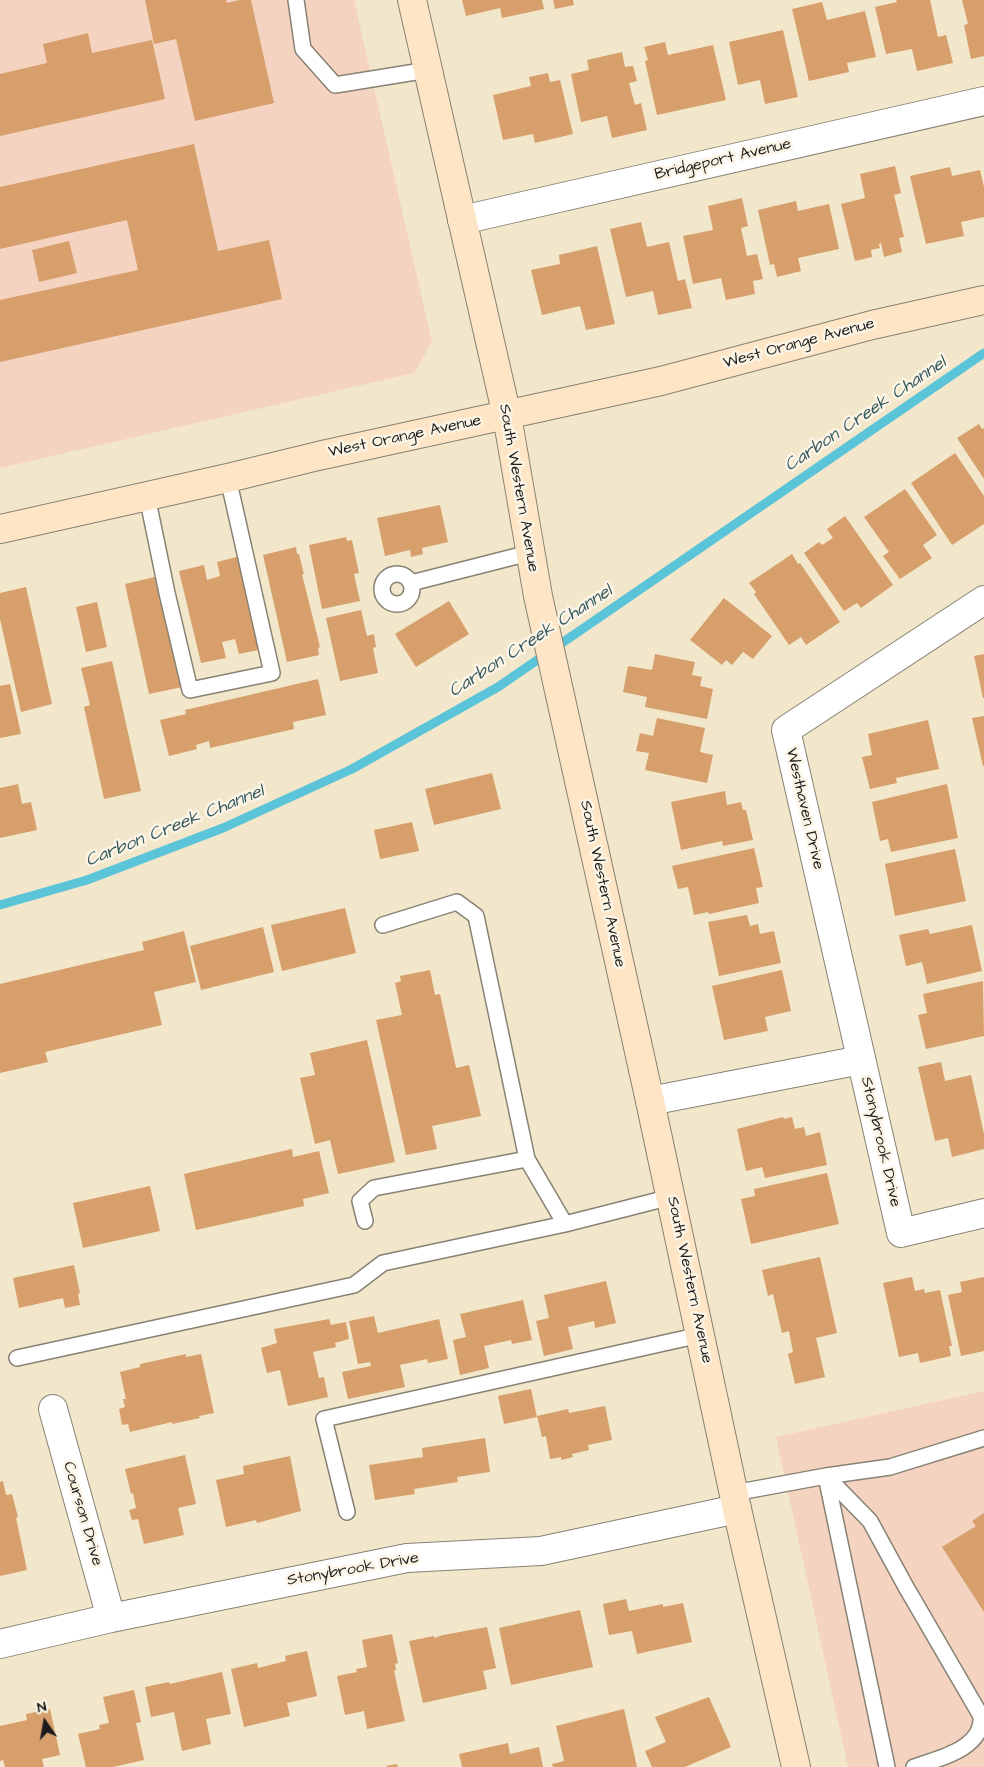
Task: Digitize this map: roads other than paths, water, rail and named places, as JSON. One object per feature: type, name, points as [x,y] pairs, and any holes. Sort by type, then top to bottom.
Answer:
[{"type":"street","name":"South Western Avenue","points":[[412,0],[506,416],[538,596],[796,1767]]},
{"type":"street","name":"Bridgeport Avenue","points":[[462,220],[984,101]]},
{"type":"street","name":"West Orange Avenue","points":[[0,529],[318,456],[661,381],[872,325],[984,300]]},
{"type":"street","name":"Westhaven Drive","points":[[861,1060],[786,730],[984,600]]},
{"type":"street","name":"Stonybrook Drive","points":[[650,1101],[861,1060],[901,1233],[984,1213]]},
{"type":"street","name":"Courson Drive","points":[[53,1409],[111,1618]]},
{"type":"street","name":"Stonybrook Drive","points":[[0,1644],[111,1618],[408,1558],[541,1551],[736,1501]]},
{"type":"lane","points":[[296,0],[303,49],[335,85],[428,70]]},
{"type":"lane","points":[[147,496],[190,690],[272,673],[228,478]]},
{"type":"lane","points":[[411,583],[530,553]]},
{"type":"lane","points":[[383,925],[458,902],[476,916],[527,1159],[565,1224]]},
{"type":"lane","points":[[365,1221],[360,1201],[374,1188],[527,1159]]},
{"type":"lane","points":[[17,1358],[354,1285],[383,1263],[565,1224],[671,1197]]},
{"type":"lane","points":[[347,1512],[324,1419],[700,1335]]},
{"type":"lane","points":[[736,1501],[826,1476],[890,1467],[984,1438]]},
{"type":"lane","points":[[826,1476],[887,1767]]},
{"type":"lane","points":[[826,1476],[870,1521],[981,1716],[983,1724],[972,1743],[961,1751],[914,1767]]},
{"type":"waterway","name":"Carbon Creek Channel","points":[[0,905],[87,880],[223,828],[352,769],[498,687],[984,353]]}]
